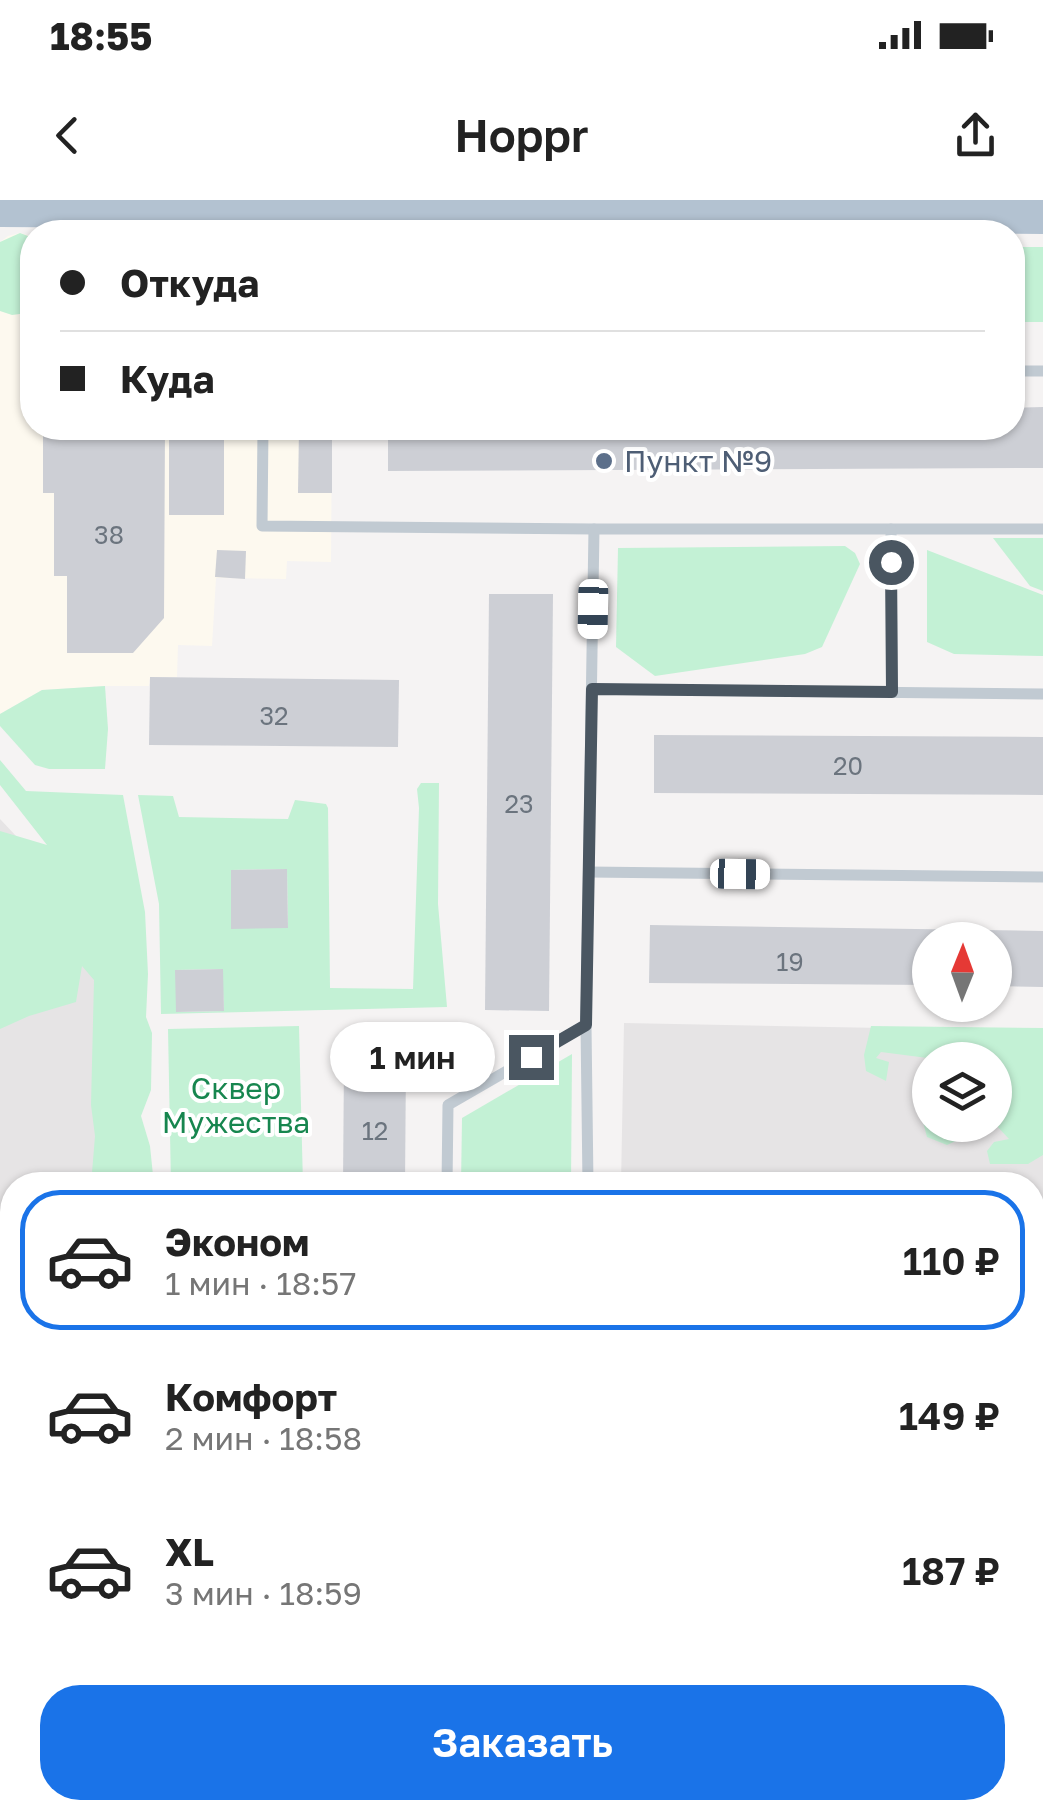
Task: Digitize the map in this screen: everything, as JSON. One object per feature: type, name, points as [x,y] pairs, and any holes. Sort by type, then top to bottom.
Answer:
[{"type":"main road","points":[[0,208],[851,207],[904,220]]},
{"type":"main road","points":[[975,220],[1043,215]]},
{"type":"lane","points":[[263,440],[262,526],[1043,529]]},
{"type":"lane","points":[[588,1172],[586,1025],[594,529]]},
{"type":"lane","points":[[891,529],[892,692]]},
{"type":"lane","points":[[592,689],[1043,694]]},
{"type":"lane","points":[[588,872],[1043,877]]},
{"type":"lane","points":[[447,1172],[448,1105],[586,1025]]},
{"type":"shaded area","points":[[20,233],[20,440],[332,440],[331,562],[287,561],[286,579],[216,578],[212,646],[178,645],[177,677],[150,677],[149,686],[42,690],[0,714],[0,242]]},
{"type":"shaded area","points":[[0,819],[138,966],[137,1172],[0,1172]]},
{"type":"shaded area","points":[[624,1023],[1043,1031],[1043,1172],[621,1172]]},
{"type":"green space","points":[[20,233],[20,314],[0,311],[0,242]]},
{"type":"green space","points":[[1025,247],[1043,247],[1043,322],[1025,322]]},
{"type":"green space","points":[[993,538],[1043,538],[1043,591],[1030,586]]},
{"type":"green space","points":[[845,546],[855,553],[860,564],[822,647],[805,654],[655,676],[616,647],[618,548]]},
{"type":"green space","points":[[927,550],[1043,595],[1043,656],[954,654],[927,642]]},
{"type":"green space","points":[[105,686],[105,769],[49,769],[35,765],[0,726],[0,714],[42,690]]},
{"type":"green space","points":[[0,760],[26,791],[123,795],[145,912],[151,1090],[141,1116],[153,1172],[92,1172],[94,980],[82,966],[76,1002],[0,1029],[0,831],[47,845],[0,785]]},
{"type":"green space","points":[[421,783],[439,783],[438,904],[447,1007],[161,1014],[159,904],[138,795],[173,796],[179,817],[288,819],[295,800],[326,804],[330,988],[413,989],[417,789]],"holes":[[[287,869],[288,928],[231,928],[231,870]],[[222,969],[224,1011],[177,1012],[176,970]]]},
{"type":"green space","name":"Сквер Мужества","points":[[299,1026],[303,1172],[171,1172],[168,1029]]},
{"type":"green space","points":[[871,1026],[1043,1028],[1043,1155],[1028,1164],[990,1164],[987,1151],[994,1142],[1012,1142],[1012,1042],[912,1042],[912,1056],[881,1052],[876,1058],[889,1062],[886,1081],[866,1071],[864,1055]]},
{"type":"green space","points":[[572,1054],[571,1172],[461,1172],[462,1118]]},
{"type":"building","points":[[1043,407],[1043,468],[388,471],[388,440],[1025,440],[1025,408]]},
{"type":"building","points":[[43,440],[165,440],[164,618],[133,653],[67,653],[67,576],[54,576],[54,493],[43,493]]},
{"type":"building","points":[[169,440],[224,440],[224,515],[169,515]]},
{"type":"building","points":[[299,440],[332,440],[332,493],[298,493]]},
{"type":"building","points":[[217,550],[246,551],[245,579],[215,577]]},
{"type":"building","points":[[489,594],[553,594],[549,1011],[485,1010]]},
{"type":"building","points":[[150,677],[399,680],[398,747],[149,745]]},
{"type":"building","points":[[654,735],[1043,737],[1043,795],[654,793]]},
{"type":"building","points":[[287,869],[288,928],[231,929],[231,870]]},
{"type":"building","points":[[650,925],[912,929],[912,985],[649,983]]},
{"type":"building","points":[[1012,931],[1043,931],[1043,987],[1012,986]]},
{"type":"building","points":[[223,969],[224,1011],[176,1012],[175,970]]},
{"type":"building","points":[[344,1060],[406,1060],[405,1172],[343,1172]]},
{"type":"place","name":"Пункт №9","points":[[604,461]]},
{"type":"route","points":[[531,1057],[586,1025],[592,689],[892,692],[891,562]]}]
